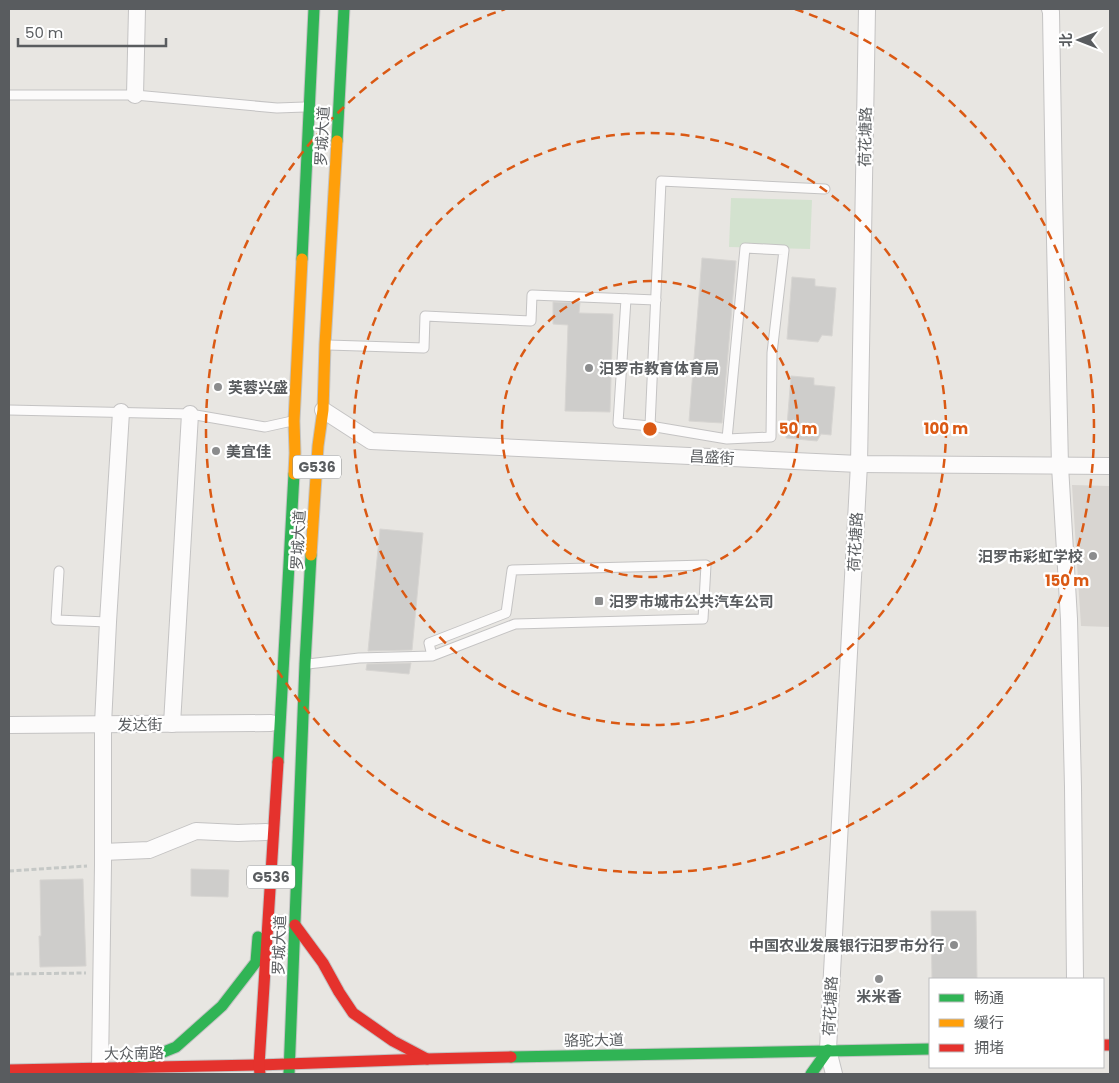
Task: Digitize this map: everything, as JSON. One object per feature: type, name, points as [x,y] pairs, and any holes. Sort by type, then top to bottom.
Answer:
[{"type":"main road","name":"罗城大道","points":[[260,1070],[283,689],[295,453],[294,421],[308,107],[314,9]]},
{"type":"main road","name":"罗城大道","points":[[289,1069],[305,664],[318,446],[323,410],[344,9]]},
{"type":"main road","points":[[124,1068],[176,1047],[222,1006],[256,962],[266,832],[271,722],[283,689]]},
{"type":"main road","points":[[295,925],[323,963],[353,1013],[393,1041],[428,1059]]},
{"type":"main road","name":"骆驼大道","points":[[260,1070],[428,1059],[929,1049]]},
{"type":"main road","points":[[812,1074],[828,1050]]},
{"type":"main road","name":"大众南路","points":[[9,1070],[124,1068],[260,1070]]},
{"type":"street","points":[[135,95],[137,9]]},
{"type":"street","name":"荷花塘路","points":[[834,1074],[828,1050],[859,464],[867,9]]},
{"type":"street","points":[[1050,9],[1060,466],[1069,619],[1075,978]]},
{"type":"street","name":"昌盛街","points":[[323,410],[371,441],[859,464],[1110,466]]},
{"type":"street","points":[[100,1068],[104,724],[120,412]]},
{"type":"street","points":[[172,724],[190,414]]},
{"type":"street","name":"发达街","points":[[9,725],[271,722]]},
{"type":"street","points":[[103,859],[149,850],[196,832],[266,832]]},
{"type":"lane","points":[[9,95],[135,95],[277,108],[308,107]]},
{"type":"lane","points":[[650,426],[661,182],[825,189]]},
{"type":"lane","points":[[626,299],[618,423],[650,426],[727,439],[771,437],[772,353],[784,250],[745,248],[727,439]]},
{"type":"lane","points":[[325,345],[424,348],[425,316],[531,321],[532,295],[656,300]]},
{"type":"lane","points":[[9,410],[190,414],[265,427],[294,421]]},
{"type":"lane","points":[[305,664],[359,658],[432,656],[515,624],[703,619],[706,564],[512,570],[506,613],[429,643],[432,656]]},
{"type":"lane","points":[[59,572],[56,620],[108,622]]},
{"type":"path","points":[[9,871],[103,859]]},
{"type":"path","points":[[9,974],[101,973]]},
{"type":"shaded area","name":"汨罗市彩虹学校","points":[[1072,485],[1110,486],[1110,627],[1081,626]]},
{"type":"green space","points":[[731,198],[812,200],[810,249],[729,247]]},
{"type":"building","points":[[702,258],[736,261],[722,423],[689,421]]},
{"type":"building","points":[[792,277],[815,279],[815,286],[836,288],[832,336],[822,335],[818,342],[787,339]]},
{"type":"building","name":"汨罗市教育体育局","points":[[553,302],[580,303],[579,313],[613,314],[610,412],[565,411],[568,325],[553,324]]},
{"type":"building","points":[[791,376],[814,378],[814,385],[835,387],[831,435],[821,434],[817,441],[786,438]]},
{"type":"building","points":[[380,529],[423,533],[412,650],[368,651]]},
{"type":"building","points":[[411,663],[409,674],[366,670],[367,664]]},
{"type":"building","points":[[191,869],[229,870],[228,897],[191,896]]},
{"type":"building","points":[[83,879],[86,966],[40,967],[40,880]]},
{"type":"building","name":"中国农业发展银行汨罗市分行","points":[[931,911],[976,911],[977,978],[932,978]]},
{"type":"traffic: fast","points":[[302,259],[314,9]]},
{"type":"traffic: fast","points":[[337,141],[344,9]]},
{"type":"traffic: fast","points":[[278,762],[294,474]]},
{"type":"traffic: fast","points":[[289,1074],[311,555]]},
{"type":"traffic: fast","points":[[124,1068],[176,1047],[222,1006],[256,962],[258,937]]},
{"type":"traffic: fast","points":[[511,1057],[929,1049]]},
{"type":"traffic: fast","points":[[811,1074],[828,1050]]},
{"type":"traffic: slow","points":[[311,555],[318,446],[323,410],[337,141]]},
{"type":"traffic: slow","points":[[294,474],[294,421],[302,259]]},
{"type":"traffic: jam","points":[[260,1074],[259,1065],[278,762]]},
{"type":"traffic: jam","points":[[295,925],[323,963],[353,1013],[393,1041],[427,1059]]},
{"type":"traffic: jam","points":[[1104,1045],[1110,1045]]},
{"type":"traffic: jam","points":[[259,1065],[511,1057]]},
{"type":"traffic: jam","points":[[9,1070],[259,1065]]},
{"type":"place","name":"汨罗市教育体育局","points":[[589,368]]},
{"type":"place","name":"芙蓉兴盛","points":[[218,387]]},
{"type":"place","name":"美宜佳","points":[[216,451]]},
{"type":"place","name":"汨罗市彩虹学校","points":[[1093,556]]},
{"type":"place","name":"汨罗市城市公共汽车公司","points":[[599,601]]},
{"type":"place","name":"中国农业发展银行汨罗市分行","points":[[954,945]]},
{"type":"place","name":"米米香","points":[[879,979]]}]
